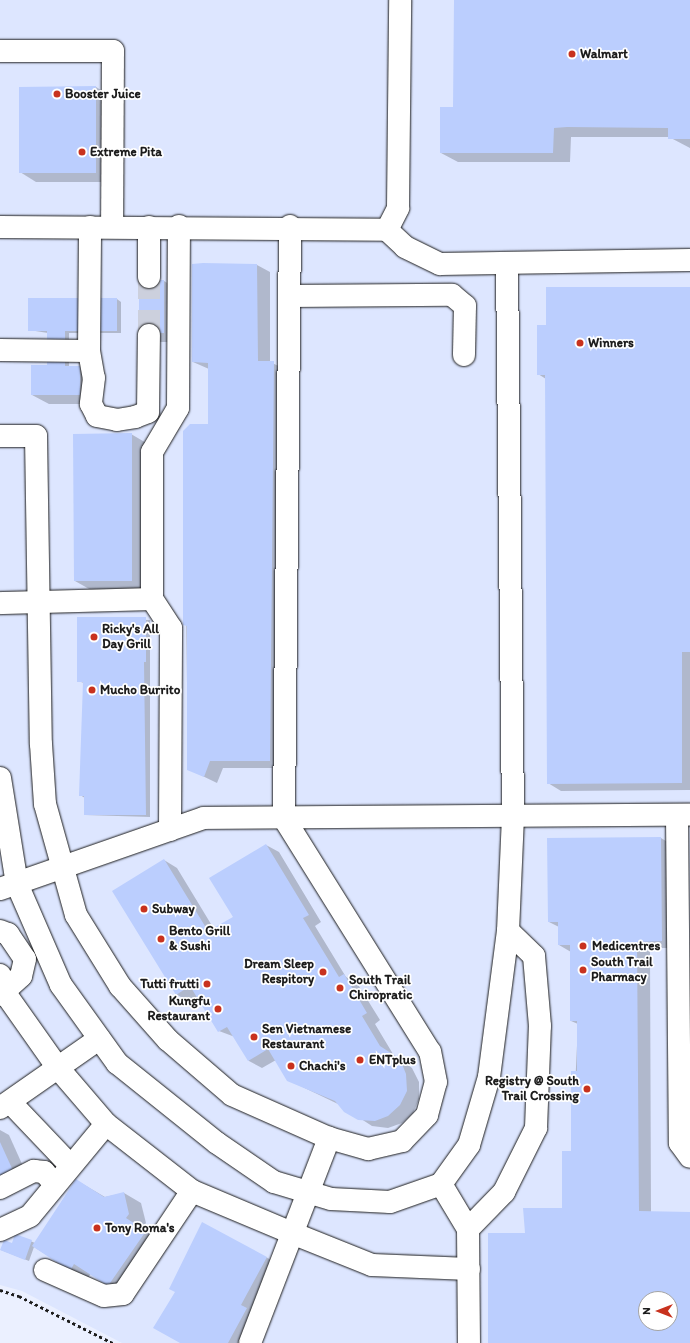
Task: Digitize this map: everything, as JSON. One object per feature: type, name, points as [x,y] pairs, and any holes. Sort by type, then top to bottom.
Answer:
[{"type":"lane","points":[[387,230],[398,208],[400,0]]},
{"type":"lane","points":[[0,51],[114,51],[112,227]]},
{"type":"lane","points":[[170,830],[171,628],[152,599],[152,452],[178,408],[179,226]]},
{"type":"lane","points":[[0,436],[36,436],[38,602],[45,804],[80,921],[120,986],[168,1040],[232,1096],[329,1138],[368,1149],[402,1141],[427,1115],[436,1082],[430,1052],[405,1009],[284,818],[290,226]]},
{"type":"lane","points":[[0,227],[290,226],[387,230],[405,247],[440,264],[690,260]]},
{"type":"lane","points":[[90,227],[89,351],[94,378],[91,404],[97,416],[117,420],[148,412],[149,335]]},
{"type":"lane","points":[[149,227],[149,277]]},
{"type":"lane","points":[[0,778],[8,886],[61,985],[117,1064],[217,1143],[274,1182],[331,1199],[390,1202],[442,1184],[469,1145],[489,1078],[508,930],[513,818],[507,262]]},
{"type":"lane","points":[[289,296],[452,295],[465,306],[464,355]]},
{"type":"lane","points":[[0,350],[89,351]]},
{"type":"lane","points":[[0,603],[152,599]]},
{"type":"lane","points":[[8,886],[64,869],[204,818],[513,818],[684,815],[680,1143],[690,1157]]},
{"type":"lane","points":[[468,1229],[504,1192],[536,1128],[540,1026],[534,956],[508,930]]},
{"type":"lane","points":[[0,931],[8,934],[25,959],[22,976],[2,988],[58,1068],[106,1124],[192,1191],[372,1265],[468,1269]]},
{"type":"lane","points":[[70,1165],[5,1105],[99,1039]]},
{"type":"lane","points":[[0,1230],[30,1216],[54,1183],[106,1124]]},
{"type":"lane","points":[[250,1343],[329,1138]]},
{"type":"lane","points":[[0,1188],[34,1171],[44,1172],[54,1183]]},
{"type":"lane","points":[[442,1184],[468,1229],[469,1343]]},
{"type":"lane","points":[[45,1270],[104,1296],[123,1294],[192,1191]]},
{"type":"path","points":[[0,1290],[26,1299],[113,1343]]},
{"type":"shaded area","points":[[0,0],[690,0],[690,1343],[122,1343],[22,1291],[0,1285]]},
{"type":"building","name":"Walmart","points":[[454,0],[690,0],[690,139],[668,139],[668,128],[567,127],[554,128],[553,153],[440,153],[440,107],[453,107]]},
{"type":"building","points":[[96,86],[96,173],[19,173],[19,87]]},
{"type":"building","points":[[192,264],[257,264],[258,361],[274,361],[270,761],[210,761],[204,777],[187,770],[187,626],[183,625],[183,431],[190,424],[208,424],[208,363],[192,362]]},
{"type":"building","points":[[139,280],[164,280],[164,333],[139,333]]},
{"type":"building","points":[[546,287],[690,287],[690,652],[682,652],[682,783],[547,784],[545,375],[537,375],[537,325],[546,325]]},
{"type":"building","points":[[28,298],[117,298],[117,331],[65,331],[65,366],[80,366],[80,395],[31,395],[31,365],[47,365],[47,331],[28,331]]},
{"type":"building","points":[[132,433],[132,581],[74,581],[73,434]]},
{"type":"building","points":[[77,617],[146,617],[146,662],[144,662],[146,815],[84,815],[84,796],[79,796],[83,682],[77,682]]},
{"type":"building","points":[[661,837],[662,941],[637,942],[639,1211],[690,1212],[690,1343],[488,1343],[488,1233],[525,1233],[523,1208],[562,1208],[562,1151],[571,1151],[571,1071],[577,1071],[577,1021],[570,1021],[570,945],[558,945],[558,922],[548,922],[547,838]]},
{"type":"building","points":[[266,844],[309,915],[303,918],[339,977],[344,974],[367,1013],[362,1016],[380,1046],[400,1059],[406,1074],[407,1091],[400,1105],[388,1116],[375,1121],[358,1120],[344,1112],[335,1101],[287,1081],[268,1049],[248,1061],[227,1027],[218,1032],[190,986],[176,995],[112,891],[164,859],[208,931],[233,917],[209,878]]},
{"type":"building","points":[[0,1142],[15,1175],[0,1182]]},
{"type":"building","points":[[76,1179],[104,1197],[124,1192],[129,1214],[126,1218],[146,1231],[108,1286],[74,1264],[70,1271],[32,1246]]},
{"type":"building","points":[[202,1222],[267,1257],[241,1305],[247,1308],[228,1343],[180,1343],[153,1328],[175,1292],[169,1289]]},
{"type":"building","points":[[15,1234],[32,1240],[25,1260],[0,1250],[4,1240],[12,1243]]},
{"type":"tunnel","points":[[149,277],[149,335]]},
{"type":"place","name":"Walmart","points":[[572,54]]},
{"type":"place","name":"Booster Juice","points":[[57,94]]},
{"type":"place","name":"Extreme Pita","points":[[82,152]]},
{"type":"place","name":"Winners","points":[[580,343]]},
{"type":"place","name":"Ricky's All Day Grill","points":[[94,637]]},
{"type":"place","name":"Mucho Burrito","points":[[92,690]]},
{"type":"place","name":"Subway","points":[[144,909]]},
{"type":"place","name":"Bento Grill & Sushi","points":[[161,939]]},
{"type":"place","name":"Medicentres","points":[[583,946]]},
{"type":"place","name":"South Trail Pharmacy","points":[[583,970]]},
{"type":"place","name":"Dream Sleep Respitory","points":[[323,972]]},
{"type":"place","name":"Tutti frutti","points":[[207,984]]},
{"type":"place","name":"South Trail Chiropratic","points":[[340,988]]},
{"type":"place","name":"Kungfu Restaurant","points":[[218,1009]]},
{"type":"place","name":"Sen Vietnamese Restaurant","points":[[254,1037]]},
{"type":"place","name":"ENTplus","points":[[360,1060]]},
{"type":"place","name":"Chachi's","points":[[291,1066]]},
{"type":"place","name":"Registry @ South Trail Crossing","points":[[587,1089]]},
{"type":"place","name":"Tony Roma's","points":[[97,1228]]}]
